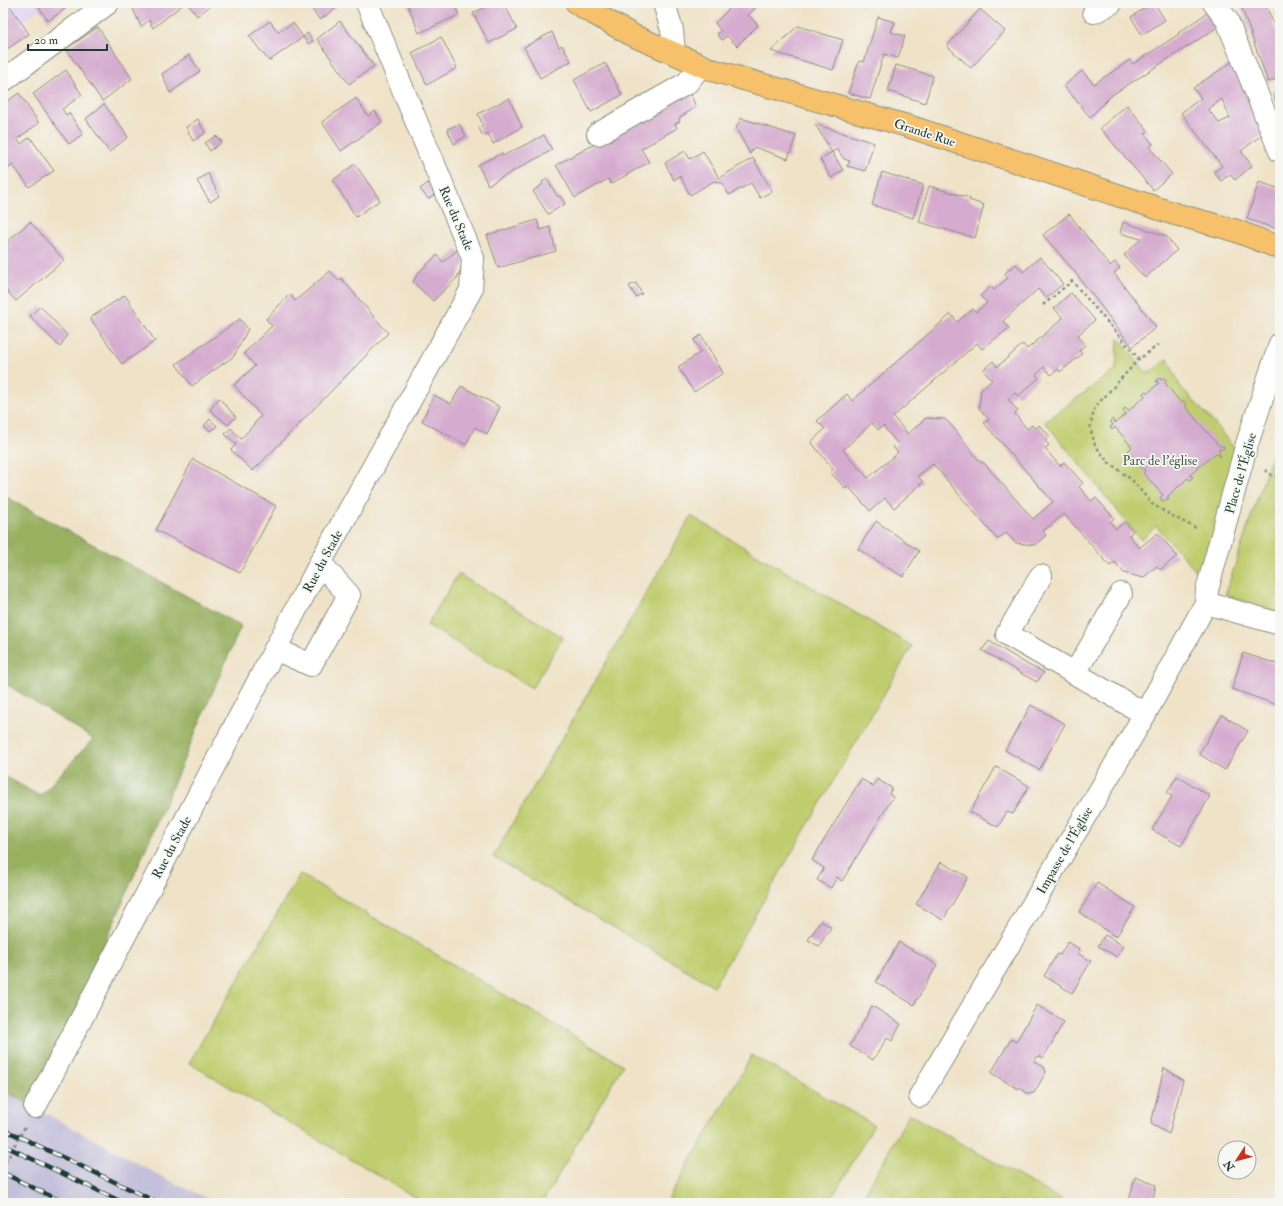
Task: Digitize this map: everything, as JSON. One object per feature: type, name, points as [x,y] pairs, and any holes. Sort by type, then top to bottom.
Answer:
[{"type":"main road","name":"Grande Rue","points":[[577,3],[632,35],[712,70],[911,127],[1175,214],[1234,230],[1280,248]]},
{"type":"street","points":[[3,81],[108,3]]},
{"type":"street","name":"Rue du Stade","points":[[35,1108],[320,563],[471,290],[473,258],[367,3]]},
{"type":"street","points":[[664,3],[672,30],[674,53]]},
{"type":"street","points":[[1214,3],[1227,20],[1280,151]]},
{"type":"street","points":[[598,134],[687,83],[701,65]]},
{"type":"street","name":"Place de l'Église","points":[[1206,603],[1207,590],[1246,447],[1280,344]]},
{"type":"street","points":[[275,649],[311,665],[348,595],[320,563]]},
{"type":"street","points":[[1041,576],[1007,634],[1145,714]]},
{"type":"street","points":[[1075,673],[1121,594]]},
{"type":"street","points":[[1206,603],[1280,624]]},
{"type":"street","name":"Impasse de l'Église","points":[[920,1096],[1145,714],[1206,603]]},
{"type":"path","points":[[1043,305],[1072,281],[1139,359]]},
{"type":"path","points":[[1160,344],[1139,359],[1095,407],[1090,427],[1096,445],[1108,462],[1132,480],[1152,504],[1220,540]]},
{"type":"path","points":[[3,1167],[35,1108]]},
{"type":"shaded area","points":[[3,3],[73,3],[48,21],[39,9],[22,22],[29,34],[3,52]]},
{"type":"shaded area","points":[[3,1090],[170,1181],[218,1203],[3,1203]]},
{"type":"green space","name":"Parc de l'église","points":[[1118,337],[1147,374],[1168,359],[1180,386],[1214,423],[1241,457],[1204,580],[1156,526],[1141,540],[1045,422],[1116,369]]},
{"type":"green space","points":[[1280,431],[1280,613],[1225,595]]},
{"type":"green space","points":[[3,495],[241,626],[35,1107],[3,1090],[3,775],[40,796],[93,739],[3,682]]},
{"type":"green space","points":[[691,516],[912,646],[714,986],[493,857]]},
{"type":"green space","points":[[458,574],[563,637],[532,688],[427,625]]},
{"type":"green space","points":[[300,874],[623,1065],[542,1203],[425,1203],[189,1063]]},
{"type":"green space","points":[[752,1055],[874,1125],[829,1203],[666,1203]]},
{"type":"green space","points":[[909,1114],[1067,1203],[860,1203]]},
{"type":"building","points":[[3,3],[8,3],[29,34],[3,52]]},
{"type":"building","points":[[36,3],[73,3],[48,21]]},
{"type":"building","points":[[185,3],[153,28],[149,20],[141,27],[131,4]]},
{"type":"building","points":[[187,3],[206,3],[209,7],[197,16]]},
{"type":"building","points":[[307,3],[342,3],[320,20]]},
{"type":"building","points":[[407,3],[454,3],[459,15],[419,33]]},
{"type":"building","points":[[494,3],[504,3],[517,29],[489,43],[473,13]]},
{"type":"building","points":[[735,3],[760,3],[748,15],[758,25],[737,46],[727,36],[722,40],[717,34],[721,31],[715,23]]},
{"type":"building","points":[[1153,3],[1165,20],[1142,35],[1131,17]]},
{"type":"building","points":[[1240,3],[1265,3],[1280,40],[1280,77],[1268,82]]},
{"type":"building","points":[[1210,5],[1218,27],[1112,95],[1090,117],[1064,86],[1082,71],[1094,84],[1130,60],[1133,64],[1179,34],[1178,33],[1207,13],[1205,9]]},
{"type":"building","points":[[980,9],[1005,31],[971,68],[947,46]]},
{"type":"building","points":[[878,17],[895,22],[891,32],[905,36],[898,58],[884,54],[870,99],[848,93],[859,61],[864,62]]},
{"type":"building","points":[[270,21],[278,32],[293,23],[303,37],[269,61],[249,36]]},
{"type":"building","points":[[340,21],[374,66],[349,84],[317,39]]},
{"type":"building","points":[[798,26],[843,40],[833,70],[771,51]]},
{"type":"building","points":[[98,27],[132,79],[102,101],[66,49]]},
{"type":"building","points":[[552,32],[559,47],[562,45],[571,61],[540,78],[524,47]]},
{"type":"building","points":[[308,33],[313,41],[308,44],[303,37]]},
{"type":"building","points":[[441,37],[457,68],[427,85],[412,53]]},
{"type":"building","points":[[189,55],[200,71],[170,93],[162,74]]},
{"type":"building","points":[[1239,57],[1268,130],[1241,151],[1252,166],[1235,180],[1230,174],[1221,181],[1214,172],[1222,166],[1181,113],[1201,98],[1193,88]],"holes":[[[1222,99],[1230,118],[1219,123],[1208,109]]]},
{"type":"building","points":[[605,63],[622,95],[591,112],[574,80]]},
{"type":"building","points":[[896,65],[933,76],[925,103],[888,91]]},
{"type":"building","points":[[66,70],[82,95],[62,109],[66,115],[69,113],[83,134],[69,144],[33,94]]},
{"type":"building","points":[[1277,91],[1280,98],[1280,104],[1277,105],[1273,94]]},
{"type":"building","points":[[19,93],[39,123],[17,139],[21,144],[30,137],[54,171],[29,187],[13,165],[3,172],[3,104]]},
{"type":"building","points":[[690,93],[696,107],[679,118],[680,121],[675,124],[677,128],[641,149],[649,162],[611,184],[608,179],[575,198],[556,165]]},
{"type":"building","points":[[356,98],[368,116],[375,111],[382,122],[341,151],[322,122]]},
{"type":"building","points":[[509,98],[522,127],[493,144],[488,133],[483,136],[479,128],[483,125],[478,114]]},
{"type":"building","points":[[104,104],[128,137],[109,152],[86,119]]},
{"type":"building","points":[[1127,105],[1148,131],[1145,134],[1153,144],[1149,147],[1172,174],[1153,190],[1100,128]]},
{"type":"building","points":[[741,118],[796,136],[788,159],[754,147],[750,154],[736,128]]},
{"type":"building","points":[[198,119],[205,133],[193,141],[186,127]]},
{"type":"building","points":[[459,124],[466,136],[454,144],[447,129]]},
{"type":"building","points":[[815,124],[874,143],[865,171],[847,166],[850,161],[844,159],[837,149],[832,152]]},
{"type":"building","points":[[544,135],[552,150],[488,185],[478,165],[502,153],[503,156]]},
{"type":"building","points":[[216,136],[222,142],[210,151],[205,143]]},
{"type":"building","points":[[685,151],[690,159],[703,151],[719,178],[753,158],[772,191],[760,198],[751,183],[729,195],[722,183],[714,181],[690,195],[680,176],[674,180],[665,163]]},
{"type":"building","points":[[832,152],[843,170],[831,178],[820,159]]},
{"type":"building","points":[[355,164],[380,200],[356,217],[333,180]]},
{"type":"building","points":[[882,172],[923,185],[913,218],[872,205]]},
{"type":"building","points":[[208,173],[219,196],[210,202],[197,181]]},
{"type":"building","points":[[435,178],[440,191],[428,199],[420,189]]},
{"type":"building","points":[[547,179],[558,197],[560,196],[565,204],[548,214],[533,191]]},
{"type":"building","points":[[1259,182],[1280,189],[1280,230],[1247,219]]},
{"type":"building","points":[[929,186],[970,198],[969,200],[984,205],[975,238],[919,222]]},
{"type":"building","points":[[1069,214],[1110,266],[1115,262],[1120,268],[1114,273],[1156,327],[1132,347],[1075,272],[1043,235]]},
{"type":"building","points":[[537,220],[540,230],[550,227],[556,251],[498,268],[487,235]]},
{"type":"building","points":[[30,222],[64,260],[16,301],[3,287],[3,245]]},
{"type":"building","points":[[1123,222],[1166,236],[1177,250],[1145,278],[1124,255],[1141,239],[1120,233]]},
{"type":"building","points":[[457,250],[465,260],[457,278],[433,301],[413,282],[418,273],[437,255],[443,262]]},
{"type":"building","points":[[1040,257],[1063,284],[1046,298],[1038,289],[1003,321],[1009,328],[982,349],[977,343],[893,417],[908,434],[926,418],[945,419],[981,463],[983,462],[1033,519],[1053,502],[984,423],[989,420],[979,408],[981,390],[992,380],[983,370],[993,361],[997,367],[1023,344],[1027,349],[1038,340],[1063,318],[1054,308],[1071,293],[1095,320],[1078,335],[1085,345],[1079,350],[1082,354],[1060,372],[1058,369],[1051,375],[1044,367],[1036,375],[1039,378],[1018,396],[1015,393],[1008,399],[1018,411],[1015,414],[1027,429],[1032,425],[1035,429],[1039,425],[1050,436],[1045,441],[1049,445],[1045,449],[1060,466],[1064,462],[1083,483],[1079,487],[1091,501],[1096,498],[1114,518],[1110,522],[1116,529],[1125,522],[1133,531],[1129,535],[1139,548],[1158,533],[1177,556],[1160,570],[1157,566],[1143,578],[1124,573],[1115,562],[1110,566],[1064,514],[1043,531],[1046,535],[1035,545],[1016,543],[1006,533],[997,539],[933,464],[918,476],[923,482],[894,508],[885,498],[870,511],[848,486],[845,488],[830,472],[833,469],[811,442],[825,429],[817,421],[847,394],[852,401],[951,314],[957,322],[973,309],[976,312],[987,303],[980,296],[991,286],[994,290],[1008,278],[1005,273],[1016,264],[1023,272]],"holes":[[[872,423],[878,430],[883,426],[897,443],[893,447],[898,453],[868,478],[843,450]]]},
{"type":"building","points":[[330,271],[339,281],[341,278],[388,333],[253,471],[231,450],[236,444],[225,434],[231,428],[241,439],[261,416],[234,385],[255,366],[244,353],[272,326],[266,319],[290,294],[295,301]]},
{"type":"building","points":[[636,283],[642,294],[636,297],[629,286]]},
{"type":"building","points":[[125,295],[155,341],[122,364],[90,318]]},
{"type":"building","points":[[40,306],[67,335],[60,347],[30,316]]},
{"type":"building","points":[[240,319],[248,329],[234,356],[192,386],[176,364]]},
{"type":"building","points":[[701,335],[723,373],[694,392],[678,367],[701,352],[694,340]]},
{"type":"building","points":[[1160,378],[1161,380],[1164,378],[1167,381],[1165,383],[1181,403],[1184,401],[1187,405],[1185,406],[1219,446],[1224,446],[1224,449],[1219,449],[1220,457],[1216,453],[1190,475],[1193,477],[1190,480],[1188,478],[1167,497],[1169,499],[1166,501],[1162,501],[1160,498],[1163,495],[1143,473],[1145,471],[1128,451],[1132,447],[1115,427],[1112,430],[1110,427],[1113,425],[1110,421],[1112,419],[1115,423],[1126,414],[1123,410],[1125,408],[1128,411],[1145,396],[1143,393],[1146,391],[1148,393],[1159,383],[1156,381]]},
{"type":"building","points":[[461,386],[500,407],[487,434],[475,427],[466,445],[422,421],[434,395],[451,404]]},
{"type":"building","points":[[219,398],[236,417],[228,425],[210,410]]},
{"type":"building","points":[[210,419],[217,426],[210,431],[204,426]]},
{"type":"building","points":[[193,459],[276,506],[240,573],[156,530]]},
{"type":"building","points":[[876,521],[919,551],[903,577],[858,549]]},
{"type":"building","points":[[989,641],[1030,666],[1044,672],[1037,682],[1024,675],[982,650]]},
{"type":"building","points":[[1243,653],[1280,665],[1280,706],[1232,689]]},
{"type":"building","points":[[1031,705],[1065,724],[1039,770],[1005,750]]},
{"type":"building","points":[[1222,715],[1248,731],[1225,770],[1199,754]]},
{"type":"building","points":[[996,767],[1029,786],[1013,814],[1007,812],[998,827],[970,812]]},
{"type":"building","points":[[1177,776],[1210,796],[1181,846],[1152,830],[1172,796],[1167,793]]},
{"type":"building","points":[[861,779],[873,786],[877,779],[892,788],[889,794],[893,797],[842,881],[837,877],[831,888],[817,880],[824,868],[812,860]]},
{"type":"building","points":[[941,862],[968,877],[943,920],[916,904]]},
{"type":"building","points":[[1097,883],[1135,907],[1116,937],[1079,912]]},
{"type":"building","points":[[821,921],[831,927],[819,946],[808,940]]},
{"type":"building","points":[[1105,935],[1124,946],[1117,957],[1098,946]]},
{"type":"building","points":[[899,942],[937,965],[914,1005],[876,982]]},
{"type":"building","points":[[1068,942],[1080,949],[1077,953],[1091,961],[1072,993],[1044,976],[1057,954],[1060,955]]},
{"type":"building","points":[[1037,1005],[1064,1022],[1043,1058],[1038,1056],[1034,1061],[1044,1067],[1046,1072],[1034,1093],[1028,1094],[1019,1087],[1018,1089],[991,1073],[1011,1039],[1016,1042]]},
{"type":"building","points":[[872,1006],[901,1024],[892,1041],[887,1038],[873,1060],[850,1046]]},
{"type":"building","points":[[1164,1068],[1183,1080],[1169,1134],[1151,1124]]},
{"type":"building","points":[[1135,1177],[1156,1185],[1152,1203],[1134,1203],[1129,1201]]},
{"type":"railway","points":[[3,1129],[159,1203]]},
{"type":"railway","points":[[3,1145],[124,1203]]},
{"type":"railway","points":[[3,1173],[65,1203]]}]
